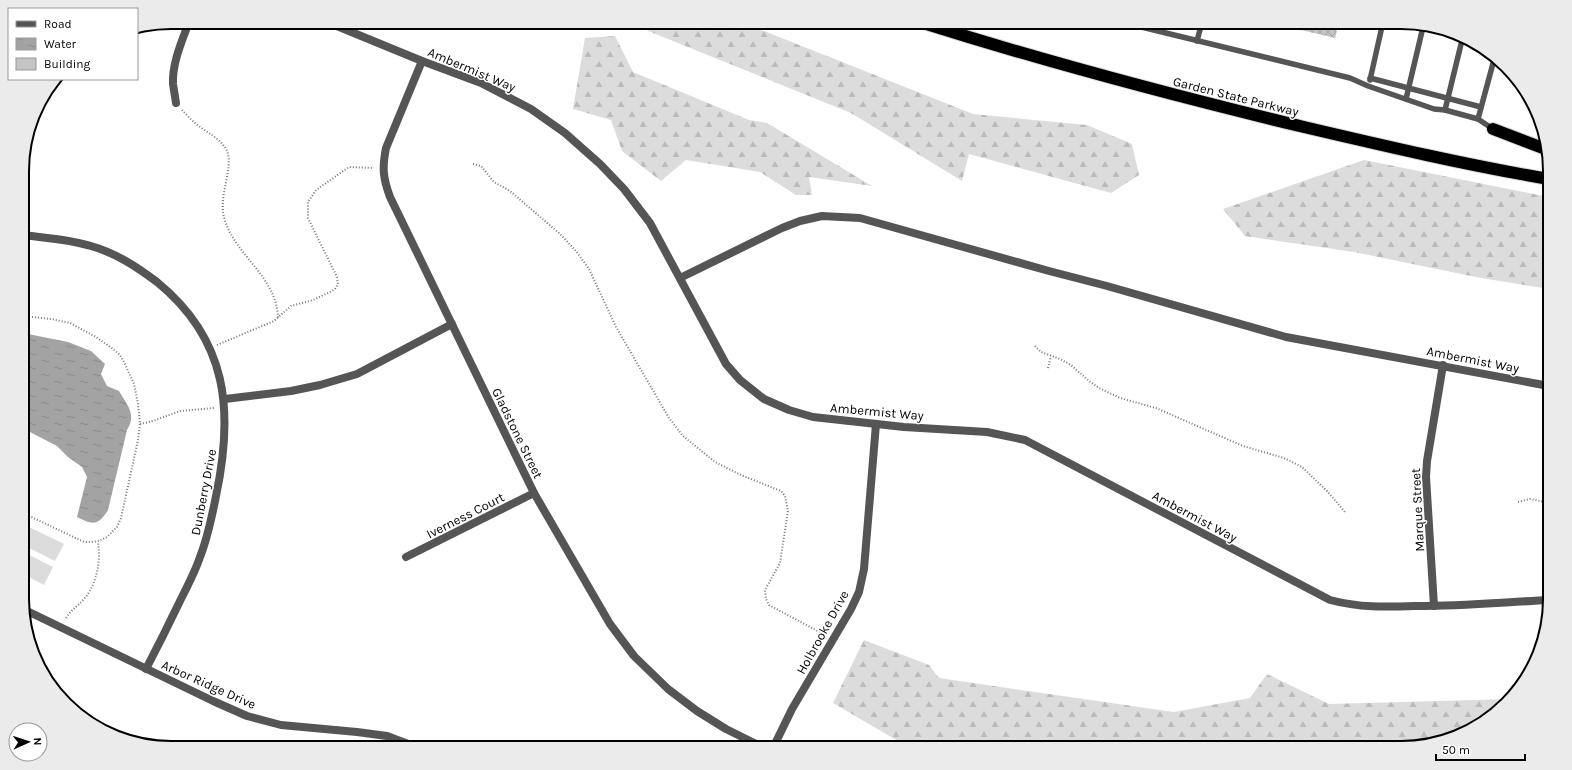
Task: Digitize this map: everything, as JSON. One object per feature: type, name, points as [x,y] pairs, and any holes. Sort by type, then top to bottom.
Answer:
[{"type":"highway","name":"Garden State Parkway","points":[[943,29],[1066,66],[1234,111],[1379,145],[1543,178]]},
{"type":"highway","points":[[1493,129],[1541,147]]},
{"type":"street","points":[[176,103],[173,83],[175,67],[179,49],[186,29]]},
{"type":"street","name":"Ambermist Way","points":[[345,29],[422,61],[481,83],[530,108],[565,133],[600,164],[624,190],[650,223],[726,364],[740,380],[764,399],[789,410],[813,417],[876,424],[987,432],[1012,436],[1024,440],[1330,600],[1350,605],[1373,607],[1434,606],[1543,600]]},
{"type":"street","name":"Gladstone Street","points":[[422,61],[386,148],[383,168],[384,180],[390,197],[534,493],[610,624],[634,656],[668,689],[697,711],[726,729],[750,741]]},
{"type":"street","name":"Ambermist Way","points":[[680,278],[782,228],[800,221],[822,216],[860,218],[1286,337],[1543,385]]},
{"type":"street","name":"Dunberry Drive","points":[[29,237],[70,241],[92,246],[114,255],[141,270],[171,294],[184,308],[201,331],[221,380],[225,403],[225,434],[222,472],[212,517],[200,558],[146,669]]},
{"type":"street","points":[[225,403],[320,385],[357,374],[452,324]]},
{"type":"street","name":"Marque Street","points":[[1434,606],[1426,477],[1427,461],[1443,365]]},
{"type":"street","name":"Holbrooke Drive","points":[[776,741],[792,709],[833,640],[859,592],[864,569],[876,424]]},
{"type":"street","name":"Iverness Court","points":[[406,557],[534,493]]},
{"type":"street","name":"Arbor Ridge Drive","points":[[29,612],[247,716],[281,725],[387,736],[400,741]]},
{"type":"lane","points":[[1149,29],[1350,78],[1368,86],[1434,109],[1445,110],[1478,119],[1493,129]]},
{"type":"lane","points":[[1197,41],[1200,29]]},
{"type":"lane","points":[[1368,86],[1381,29]]},
{"type":"lane","points":[[1406,99],[1422,31]]},
{"type":"lane","points":[[1445,110],[1461,43]]},
{"type":"lane","points":[[1478,119],[1493,63]]},
{"type":"lane","points":[[1370,78],[1482,107]]},
{"type":"path","points":[[176,103],[195,123],[223,144],[227,151],[229,160],[224,193],[223,216],[235,241],[263,276],[276,304],[278,318]]},
{"type":"path","points":[[473,164],[481,166],[494,182],[510,191],[560,234],[576,251],[589,269],[616,327],[669,418],[682,436],[715,462],[741,475],[781,491],[785,496],[788,511],[780,563],[766,590],[766,599],[769,605],[833,640]]},
{"type":"path","points":[[209,348],[266,325],[278,318],[291,306],[313,300],[335,289],[338,284],[337,277],[308,218],[308,202],[316,190],[349,167],[383,168]]},
{"type":"path","points":[[29,317],[51,319],[70,324],[96,337],[120,355],[134,384],[140,424],[138,440],[121,518],[113,531],[98,541],[84,542],[29,516]]},
{"type":"path","points":[[1035,346],[1041,352],[1071,365],[1088,381],[1120,398],[1156,408],[1243,446],[1284,458],[1302,467],[1327,491],[1345,512]]},
{"type":"path","points":[[1048,368],[1051,356]]},
{"type":"path","points":[[140,424],[180,411],[225,403]]},
{"type":"path","points":[[1518,502],[1530,499],[1543,502]]},
{"type":"path","points":[[66,618],[69,612],[85,598],[92,588],[98,569],[98,541]]},
{"type":"green space","points":[[643,29],[759,29],[973,114],[1087,125],[1132,144],[1139,175],[1111,193],[969,154],[962,181],[851,113]]},
{"type":"green space","points":[[615,36],[633,72],[749,120],[767,123],[872,186],[809,177],[812,195],[796,195],[760,172],[686,160],[661,181],[622,151],[611,120],[573,109],[585,38]]},
{"type":"green space","points":[[1364,160],[1543,196],[1543,288],[1481,278],[1354,252],[1245,236],[1223,209]]},
{"type":"green space","points":[[29,527],[64,544],[55,561],[29,548]]},
{"type":"green space","points":[[29,555],[53,567],[44,585],[29,577]]},
{"type":"green space","points":[[864,640],[929,665],[939,678],[1174,712],[1250,698],[1267,674],[1329,704],[1501,699],[1487,712],[1464,726],[1437,736],[1410,741],[898,741],[833,703]]},
{"type":"water","points":[[29,334],[68,342],[91,351],[105,364],[101,374],[107,386],[119,391],[130,410],[130,424],[127,430],[108,510],[98,521],[91,523],[77,517],[87,477],[82,467],[68,457],[57,446],[29,432]]},
{"type":"building","points":[[1297,29],[1337,29],[1335,38]]}]
